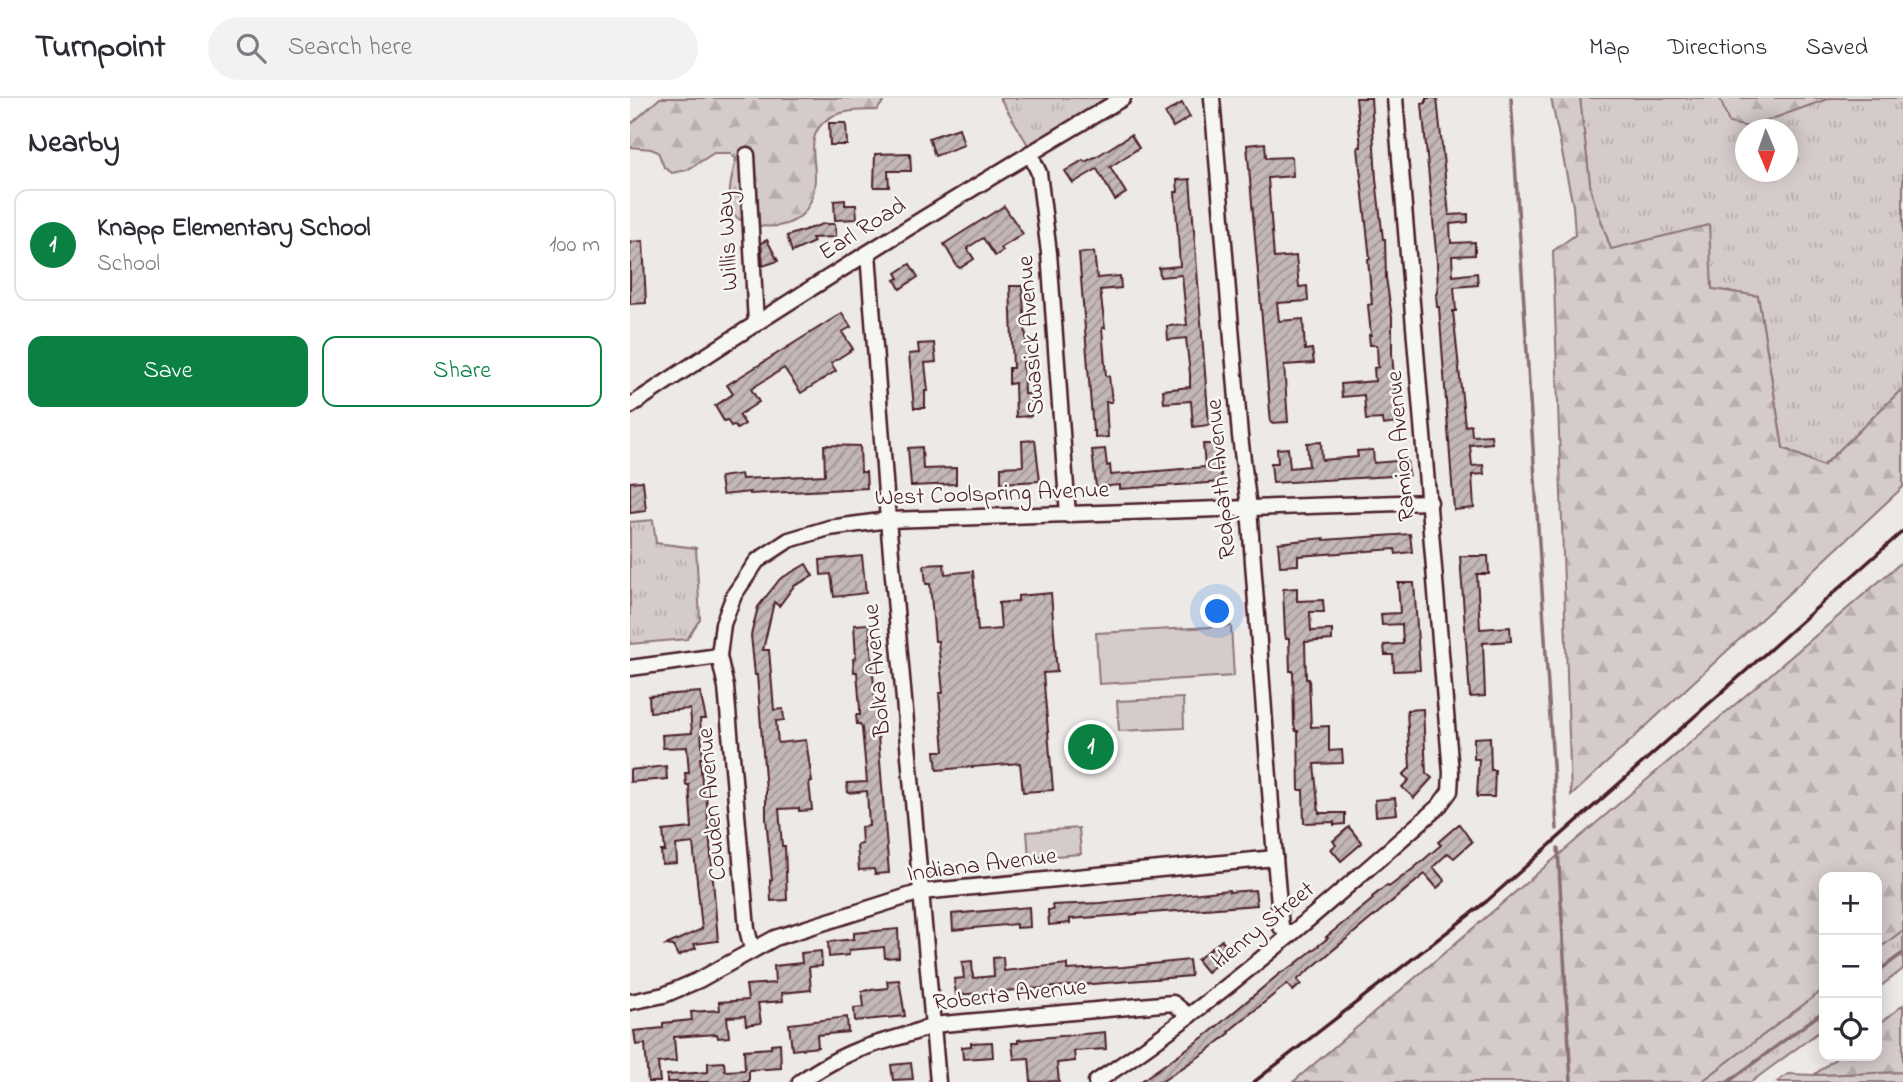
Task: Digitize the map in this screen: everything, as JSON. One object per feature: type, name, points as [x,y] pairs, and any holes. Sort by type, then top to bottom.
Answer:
[{"type":"street","name":"Earl Road","points":[[630,406],[869,253],[1123,98]]},
{"type":"street","name":"Redpath Avenue","points":[[1212,98],[1240,436],[1249,508],[1275,858],[1282,927],[1289,936]]},
{"type":"street","name":"Ramion Avenue","points":[[1395,98],[1430,502],[1451,774],[1450,791]]},
{"type":"street","name":"Swasick Avenue","points":[[1031,153],[1039,173],[1049,253],[1068,516]]},
{"type":"street","name":"Willis Way","points":[[747,155],[756,324]]},
{"type":"street","name":"Bolka Avenue","points":[[869,253],[888,520],[938,1082]]},
{"type":"street","name":"West Coolspring Avenue","points":[[719,656],[723,624],[734,595],[757,561],[789,540],[830,527],[888,520],[1430,502]]},
{"type":"street","points":[[630,668],[719,656]]},
{"type":"street","name":"Couden Avenue","points":[[719,656],[726,687],[747,929],[752,949]]},
{"type":"street","name":"Henry Street","points":[[1096,1082],[1189,1016],[1289,936],[1439,806],[1450,791]]},
{"type":"street","name":"Indiana Avenue","points":[[630,1002],[664,995],[752,949],[819,923],[921,892],[1275,858]]},
{"type":"street","name":"Roberta Avenue","points":[[800,1082],[839,1058],[860,1049],[912,1035],[932,1025],[1173,1003],[1189,1016]]},
{"type":"green space","points":[[660,98],[886,98],[877,110],[839,113],[821,125],[813,143],[815,176],[811,201],[806,210],[790,223],[768,226],[745,222],[733,212],[730,192],[736,159],[730,153],[714,153],[687,170],[672,173],[664,167],[658,152],[630,147],[630,125]]},
{"type":"green space","points":[[1000,98],[1107,98],[1028,145]]},
{"type":"green space","points":[[1551,98],[1580,98],[1591,192],[1611,249],[1709,225],[1712,289],[1758,296],[1783,448],[1823,466],[1903,388],[1903,487],[1571,796],[1553,251],[1575,235],[1573,206]]},
{"type":"green space","points":[[1580,98],[1720,98],[1730,123],[1735,124],[1735,182],[1798,182],[1798,119],[1771,119],[1830,98],[1903,98],[1903,388],[1823,466],[1783,448],[1758,296],[1712,289],[1611,249],[1591,192]]},
{"type":"green space","points":[[1720,98],[1830,98],[1771,119],[1735,119],[1735,124],[1729,123]]},
{"type":"green space","points":[[653,520],[656,543],[696,548],[700,619],[687,639],[630,644],[630,522]]},
{"type":"green space","points":[[1903,561],[1903,930],[1882,946],[1882,872],[1819,872],[1819,993],[1701,1082],[1293,1082]]},
{"type":"green space","points":[[1231,626],[1234,676],[1099,684],[1096,633]]},
{"type":"green space","points":[[1183,698],[1184,728],[1119,731],[1117,701]]},
{"type":"green space","points":[[1079,828],[1081,854],[1029,858],[1027,832]]},
{"type":"green space","points":[[1903,930],[1903,969],[1882,985],[1882,946]]},
{"type":"green space","points":[[1819,993],[1819,1032],[1751,1082],[1701,1082]]},
{"type":"green space","points":[[1903,1005],[1903,1072],[1814,1075],[1832,1061],[1882,1061],[1882,1022]]},
{"type":"green space","points":[[1903,1072],[1903,1082],[1777,1082],[1788,1074]]},
{"type":"building","points":[[1356,98],[1371,98],[1376,179],[1392,317],[1398,423],[1383,425],[1382,419],[1366,420],[1364,395],[1342,397],[1341,384],[1375,381],[1374,368],[1378,367],[1377,345],[1370,345],[1369,335],[1368,305],[1372,304],[1370,259],[1358,147],[1361,147]]},
{"type":"building","points":[[1426,98],[1437,98],[1449,215],[1468,214],[1468,222],[1450,224],[1451,243],[1475,242],[1475,255],[1452,256],[1453,276],[1477,273],[1478,285],[1454,287],[1456,311],[1453,311],[1465,426],[1471,425],[1472,436],[1491,435],[1492,443],[1470,445],[1472,466],[1483,465],[1484,474],[1472,475],[1474,508],[1454,510],[1436,294],[1437,262],[1422,104],[1426,103]]},
{"type":"building","points":[[1182,103],[1190,117],[1173,127],[1165,113]]},
{"type":"building","points":[[829,123],[846,123],[847,145],[830,145]]},
{"type":"building","points":[[959,128],[964,145],[935,156],[929,138]]},
{"type":"building","points":[[1131,135],[1139,148],[1110,167],[1126,193],[1115,200],[1097,169],[1073,183],[1065,171],[1083,160],[1085,162],[1099,155]]},
{"type":"building","points":[[1265,143],[1266,158],[1292,157],[1293,176],[1268,178],[1274,258],[1296,256],[1299,287],[1307,286],[1308,301],[1277,303],[1279,321],[1303,319],[1305,350],[1312,349],[1314,363],[1284,365],[1288,422],[1271,423],[1247,145]]},
{"type":"building","points":[[910,153],[911,171],[888,171],[889,187],[874,187],[875,154]]},
{"type":"building","points":[[1190,179],[1209,425],[1193,427],[1191,401],[1164,403],[1163,390],[1190,387],[1190,374],[1186,338],[1168,340],[1167,326],[1187,325],[1182,275],[1160,277],[1159,268],[1180,266],[1175,192],[1178,192],[1177,180]]},
{"type":"building","points":[[845,200],[845,205],[856,205],[857,219],[835,220],[834,201]]},
{"type":"building","points":[[1004,206],[1023,234],[1001,248],[1003,251],[995,256],[983,238],[967,248],[974,259],[960,268],[957,266],[944,244]]},
{"type":"building","points":[[823,224],[835,224],[836,237],[812,238],[814,242],[792,252],[787,236]]},
{"type":"building","points":[[767,240],[778,261],[763,266],[761,243]]},
{"type":"building","points":[[643,241],[646,303],[630,304],[630,242]]},
{"type":"building","points":[[1094,252],[1097,278],[1120,276],[1121,288],[1100,290],[1105,328],[1102,328],[1106,376],[1109,376],[1112,402],[1106,402],[1108,437],[1095,438],[1079,253]]},
{"type":"building","points":[[910,264],[918,277],[900,289],[895,280],[899,278],[896,273]]},
{"type":"building","points":[[1010,286],[1022,286],[1028,362],[1023,362],[1024,394],[1030,394],[1031,416],[1016,417],[1015,383],[1009,384],[1009,368],[1013,368]]},
{"type":"building","points":[[842,313],[851,327],[842,332],[853,349],[831,363],[836,371],[801,393],[784,368],[751,389],[759,402],[739,415],[745,424],[737,429],[727,420],[724,421],[715,406],[733,394],[727,385]]},
{"type":"building","points":[[934,343],[936,362],[925,363],[928,391],[925,391],[925,408],[914,408],[909,354],[919,353],[918,344]]},
{"type":"building","points":[[1035,440],[1040,481],[1001,483],[1001,467],[1023,466],[1022,441]]},
{"type":"building","points":[[1321,442],[1322,460],[1358,457],[1357,451],[1373,450],[1374,463],[1407,460],[1409,475],[1273,483],[1271,463],[1278,463],[1277,449],[1288,448],[1290,468],[1309,466],[1307,443]]},
{"type":"building","points":[[1203,444],[1217,444],[1222,482],[1120,489],[1120,485],[1096,487],[1092,450],[1105,449],[1111,475],[1205,467]]},
{"type":"building","points":[[824,445],[860,446],[861,472],[866,472],[867,488],[723,495],[720,477],[741,474],[742,479],[825,475]]},
{"type":"building","points":[[922,447],[923,469],[956,468],[956,484],[911,486],[908,448]]},
{"type":"building","points":[[643,481],[646,511],[630,513],[630,482]]},
{"type":"building","points":[[1410,534],[1412,552],[1396,554],[1395,549],[1298,556],[1298,565],[1280,566],[1278,543]]},
{"type":"building","points":[[862,556],[866,593],[834,597],[831,574],[821,575],[820,560]]},
{"type":"building","points":[[1460,556],[1488,556],[1489,574],[1477,574],[1480,629],[1510,627],[1511,641],[1483,643],[1485,696],[1470,697]]},
{"type":"building","points":[[806,564],[813,576],[794,586],[779,606],[774,602],[763,650],[769,650],[774,710],[783,709],[784,720],[776,721],[778,743],[806,740],[812,782],[809,782],[812,810],[779,809],[782,846],[785,846],[787,900],[771,901],[766,791],[757,675],[751,635],[758,607],[780,579]]},
{"type":"building","points":[[944,564],[945,574],[973,571],[978,631],[1001,629],[999,603],[1018,601],[1018,596],[1051,593],[1057,672],[1043,673],[1053,790],[1023,792],[1020,763],[937,770],[935,751],[944,751],[939,693],[943,693],[930,584],[926,584],[924,565]]},
{"type":"building","points":[[1398,583],[1414,583],[1420,670],[1394,671],[1393,655],[1385,655],[1384,645],[1403,644],[1402,624],[1382,625],[1381,614],[1400,613]]},
{"type":"building","points":[[1297,588],[1297,601],[1323,600],[1324,612],[1310,612],[1311,631],[1332,630],[1332,640],[1305,642],[1306,679],[1309,679],[1311,727],[1329,726],[1329,751],[1342,750],[1343,763],[1314,764],[1319,813],[1345,813],[1345,824],[1304,823],[1303,790],[1299,790],[1298,731],[1294,725],[1293,671],[1290,671],[1289,639],[1286,639],[1285,633],[1283,589]]},
{"type":"building","points":[[869,624],[889,873],[875,874],[874,869],[859,870],[857,845],[862,844],[861,827],[869,826],[867,791],[848,793],[847,783],[867,782],[862,728],[857,724],[856,715],[860,715],[860,709],[857,672],[854,672],[853,659],[856,658],[854,625]]},
{"type":"building","points":[[700,692],[706,719],[700,719],[703,758],[700,758],[703,794],[706,794],[718,941],[694,944],[696,948],[678,956],[673,946],[666,945],[702,929],[693,843],[676,845],[677,863],[662,864],[661,851],[665,851],[663,831],[692,828],[689,785],[686,785],[685,773],[689,773],[687,747],[663,748],[662,735],[692,733],[690,709],[650,712],[649,696]]},
{"type":"building","points":[[1423,709],[1426,773],[1432,778],[1414,798],[1402,787],[1409,780],[1403,775],[1410,768],[1407,710]]},
{"type":"building","points":[[1490,737],[1491,770],[1495,770],[1494,797],[1477,797],[1479,759],[1474,759],[1474,738]]},
{"type":"building","points":[[666,766],[667,779],[630,782],[630,770]]},
{"type":"building","points":[[1395,798],[1397,814],[1376,816],[1375,800]]},
{"type":"building","points":[[1459,824],[1472,842],[1454,858],[1448,853],[1433,867],[1445,881],[1437,888],[1425,874],[1297,980],[1301,984],[1293,991],[1287,984],[1206,1052],[1161,1082],[1140,1082],[1209,1033],[1279,974],[1328,938],[1326,937],[1373,899],[1372,897],[1387,885],[1389,887],[1441,845],[1438,842]]},
{"type":"building","points":[[1349,827],[1362,843],[1341,861],[1331,849],[1336,845],[1333,841]]},
{"type":"building","points":[[1255,890],[1257,905],[1070,919],[1070,923],[1049,925],[1048,910],[1053,910],[1052,905]]},
{"type":"building","points":[[1029,907],[1030,927],[1016,928],[1016,924],[953,930],[952,914]]},
{"type":"building","points":[[898,929],[899,957],[885,958],[884,947],[849,950],[849,955],[829,957],[828,942],[854,939],[854,933]]},
{"type":"building","points":[[1222,940],[1232,952],[1207,972],[1197,960]]},
{"type":"building","points":[[821,951],[822,966],[809,967],[811,990],[782,993],[783,1001],[758,1003],[761,1023],[746,1025],[745,1016],[727,1017],[729,1037],[718,1038],[717,1034],[674,1037],[676,1061],[658,1063],[660,1082],[648,1082],[645,1044],[636,1045],[634,1031],[663,1028],[663,1023],[692,1020],[691,1012],[720,1010],[719,1002],[748,1000],[746,985],[775,983],[774,966],[802,963],[801,953]]},
{"type":"building","points":[[1003,957],[1004,971],[1067,964],[1067,970],[1189,960],[1191,976],[956,995],[954,979],[964,978],[962,962],[972,961],[973,978],[994,976],[993,958]]},
{"type":"building","points":[[899,980],[905,1016],[855,1021],[854,1008],[864,1007],[862,991],[888,988],[887,981]]},
{"type":"building","points":[[847,1017],[848,1032],[817,1035],[818,1047],[792,1050],[789,1024]]},
{"type":"building","points":[[1105,1032],[1106,1049],[1074,1051],[1075,1061],[1057,1063],[1059,1081],[1031,1082],[1029,1058],[1014,1059],[1012,1043],[1018,1043],[1018,1040]]},
{"type":"building","points":[[992,1042],[993,1057],[963,1059],[962,1047],[971,1046],[971,1043]]},
{"type":"building","points":[[780,1043],[781,1068],[749,1070],[749,1082],[667,1082],[667,1075],[708,1072],[708,1063],[724,1062],[725,1071],[745,1070],[744,1050],[771,1048],[771,1044]]},
{"type":"building","points":[[911,1063],[913,1079],[893,1080],[891,1065]]},
{"type":"waterway","points":[[1511,98],[1557,829]]},
{"type":"waterway","points":[[1558,848],[1571,1082]]},
{"type":"waterway","points":[[1882,968],[1903,953]]},
{"type":"waterway","points":[[1728,1082],[1819,1015]]},
{"type":"railway","points":[[1254,1082],[1487,901],[1903,531]]},
{"type":"place","name":"Knapp Elementary School","points":[[1091,747]]}]
